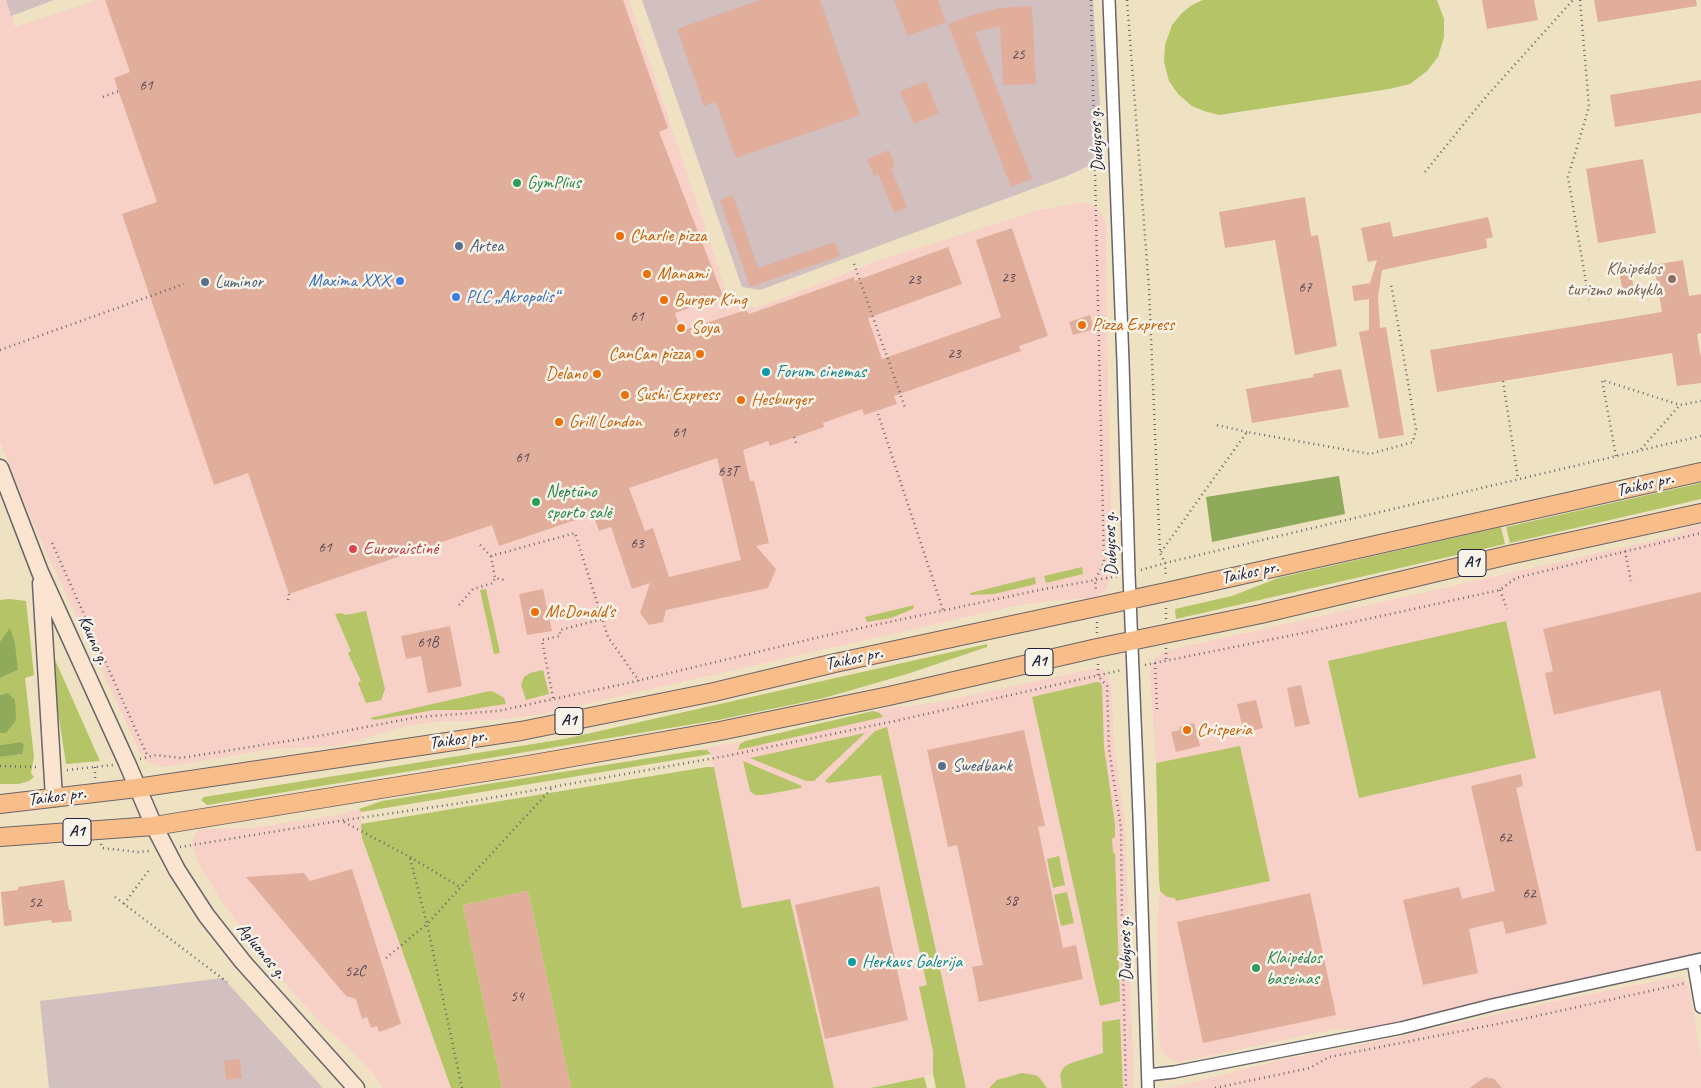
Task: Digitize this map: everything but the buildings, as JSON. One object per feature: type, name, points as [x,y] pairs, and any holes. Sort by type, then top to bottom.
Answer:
[{"type":"main road","name":"Kauno g.","points":[[0,468],[40,572],[154,826]]},
{"type":"main road","name":"Taikos pr.","points":[[0,804],[138,788],[521,731],[714,692],[835,663],[1130,600],[1701,472]]},
{"type":"main road","name":"Taikos pr.","points":[[0,837],[154,826],[528,765],[720,731],[1300,606],[1509,554],[1701,513]]},
{"type":"main road","points":[[40,572],[54,798]]},
{"type":"main road","name":"Agluonos g.","points":[[154,826],[177,870],[206,915],[262,984],[356,1088]]},
{"type":"street","name":"Dubysos g.","points":[[1109,0],[1124,362],[1129,574],[1148,1088]]},
{"type":"street","points":[[1148,1074],[1174,1072],[1401,1028],[1492,1005],[1697,960],[1697,981],[1701,1008]]},
{"type":"path","points":[[1091,0],[1104,563],[1095,580],[1096,594]]},
{"type":"path","points":[[1127,0],[1149,289],[1160,553],[1165,563],[1166,661]]},
{"type":"path","points":[[1425,172],[1484,99],[1573,0]]},
{"type":"path","points":[[1580,0],[1589,107],[1568,177],[1589,300]]},
{"type":"path","points":[[103,97],[119,91]]},
{"type":"path","points":[[854,264],[906,410]]},
{"type":"path","points":[[0,350],[184,284]]},
{"type":"path","points":[[1217,425],[1370,454],[1412,442],[1416,429],[1391,284]]},
{"type":"path","points":[[1616,456],[1602,380],[1680,405],[1701,401]]},
{"type":"path","points":[[1503,381],[1518,479]]},
{"type":"path","points":[[1640,450],[1680,405]]},
{"type":"path","points":[[878,414],[943,610]]},
{"type":"path","points":[[1160,553],[1247,432]]},
{"type":"path","points":[[0,766],[74,770],[127,763],[156,756],[181,758],[319,736],[418,717],[498,711],[828,635],[1044,588],[1129,574],[1165,563],[1701,436]]},
{"type":"path","points":[[794,437],[796,443]]},
{"type":"path","points":[[491,556],[575,533],[608,637],[639,680]]},
{"type":"path","points":[[52,543],[148,757]]},
{"type":"path","points":[[459,605],[473,588],[494,583],[495,578],[491,556],[480,545]]},
{"type":"path","points":[[1625,551],[1631,581]]},
{"type":"path","points":[[495,578],[505,580]]},
{"type":"path","points":[[1500,590],[1507,609]]},
{"type":"path","points":[[288,600],[289,594]]},
{"type":"path","points":[[553,698],[542,640],[560,636],[560,630],[602,619]]},
{"type":"path","points":[[1155,664],[1157,712]]},
{"type":"path","points":[[1098,676],[1107,686],[1109,749],[1121,828],[1126,1088]]},
{"type":"path","points":[[386,958],[427,924],[552,787]]},
{"type":"path","points":[[343,821],[410,857],[460,888]]},
{"type":"path","points":[[410,857],[427,924],[462,1088]]},
{"type":"path","points":[[124,904],[149,870]]},
{"type":"path","points":[[115,897],[226,982]]},
{"type":"path","points":[[1214,1088],[1310,1068],[1330,1057],[1697,981]]},
{"type":"shaded area","points":[[0,0],[6,0],[15,27],[97,0],[629,0],[728,297],[736,306],[759,307],[880,260],[1039,210],[1083,202],[1090,203],[1099,210],[1105,219],[1106,231],[1109,452],[1114,567],[1108,586],[1103,593],[1093,598],[1019,605],[537,715],[497,720],[433,722],[406,726],[339,746],[272,749],[165,767],[147,762],[141,755],[32,521],[0,442]]},
{"type":"shaded area","points":[[6,0],[54,0],[11,16]]},
{"type":"shaded area","points":[[642,0],[1093,0],[1103,148],[1099,161],[1067,176],[760,290],[742,287]]},
{"type":"shaded area","points":[[1701,525],[1701,952],[1364,1030],[1336,1029],[1179,1062],[1165,1055],[1160,1048],[1159,1036],[1157,935],[1160,891],[1156,763],[1150,672],[1153,661],[1161,652],[1678,535],[1689,527]]},
{"type":"shaded area","points":[[1096,668],[1105,671],[1111,684],[1114,743],[1125,826],[1134,1088],[936,1088],[933,1073],[924,1077],[871,1088],[834,1088],[790,899],[742,908],[711,754],[699,749],[745,741],[897,706],[904,707],[940,702]]},
{"type":"shaded area","points":[[359,809],[361,812],[362,838],[451,1088],[383,1088],[372,1072],[321,1023],[290,989],[224,905],[199,864],[193,848],[193,837],[199,830],[203,829],[251,828],[337,815]]},
{"type":"shaded area","points":[[1678,977],[1684,979],[1689,988],[1701,1059],[1701,1088],[1169,1088],[1289,1058],[1374,1042],[1569,998]]},
{"type":"shaded area","points":[[223,978],[323,1088],[49,1088],[40,1001]]},
{"type":"green space","points":[[1203,0],[1437,0],[1444,19],[1444,37],[1438,57],[1427,71],[1410,84],[1389,89],[1219,115],[1192,106],[1178,94],[1169,81],[1164,62],[1165,45],[1172,25],[1182,13],[1192,5]]},
{"type":"green space","points":[[1339,476],[1345,514],[1212,542],[1206,497]]},
{"type":"green space","points":[[1701,483],[1701,499],[1510,543],[1506,527]]},
{"type":"green space","points":[[1501,527],[1505,544],[1176,619],[1175,609],[1232,596],[1278,578]]},
{"type":"green space","points":[[1082,567],[1083,574],[1046,583],[1044,576]]},
{"type":"green space","points":[[1035,577],[1036,584],[994,594],[970,595],[970,593]]},
{"type":"green space","points":[[486,589],[500,653],[494,654],[480,590]]},
{"type":"green space","points":[[0,600],[26,601],[34,675],[25,678],[34,757],[31,773],[34,777],[29,781],[19,784],[0,784],[0,757],[22,754],[21,742],[0,745],[0,733],[6,733],[8,693],[0,695],[0,678],[18,670],[10,628],[0,644]]},
{"type":"green space","points":[[914,605],[913,609],[891,618],[867,622],[865,617]]},
{"type":"green space","points":[[366,611],[385,689],[381,700],[366,703],[358,683],[361,681],[348,653],[351,651],[335,614],[341,613],[345,615]]},
{"type":"green space","points":[[1506,621],[1536,758],[1359,798],[1328,661]]},
{"type":"green space","points":[[10,628],[15,644],[18,670],[0,678],[0,642]]},
{"type":"green space","points":[[987,644],[987,647],[907,674],[824,698],[718,720],[207,805],[201,800],[204,797],[564,739]]},
{"type":"green space","points":[[49,653],[52,653],[100,761],[66,764]]},
{"type":"green space","points":[[543,670],[549,694],[526,700],[521,685],[524,677],[530,673]]},
{"type":"green space","points":[[1097,682],[1101,683],[1102,686],[1104,747],[1115,824],[1115,837],[1112,839],[1113,852],[1115,854],[1120,1001],[1100,1006],[1032,697]]},
{"type":"green space","points":[[490,691],[504,698],[506,704],[466,710],[435,710],[374,720],[370,718]]},
{"type":"green space","points":[[8,693],[15,700],[16,720],[6,733],[0,733],[0,695]]},
{"type":"green space","points":[[873,711],[880,713],[883,717],[738,750],[740,744],[745,741]]},
{"type":"green space","points":[[887,727],[966,1088],[936,1088],[933,1073],[933,1051],[919,987],[927,985],[881,775],[829,783],[825,781],[875,731]]},
{"type":"green space","points":[[865,733],[814,781],[806,781],[750,758]]},
{"type":"green space","points":[[21,742],[24,745],[22,754],[0,757],[0,745]]},
{"type":"green space","points":[[1240,746],[1270,881],[1176,901],[1175,898],[1167,897],[1160,891],[1159,880],[1156,763]]},
{"type":"green space","points":[[707,750],[711,754],[361,812],[359,809],[382,801]]},
{"type":"green space","points":[[743,761],[802,786],[801,788],[755,795],[750,791]]},
{"type":"green space","points":[[714,767],[742,908],[790,899],[834,1088],[571,1088],[528,891],[463,905],[502,1088],[451,1088],[362,838],[361,824]]},
{"type":"green space","points":[[1059,856],[1065,885],[1053,888],[1047,859]]},
{"type":"green space","points":[[1067,892],[1074,923],[1061,926],[1054,895]]},
{"type":"green space","points":[[1120,1019],[1123,1088],[1062,1088],[1060,1074],[1064,1067],[1103,1053],[1102,1022]]},
{"type":"green space","points":[[1022,1073],[1039,1077],[1047,1088],[989,1088],[997,1080]]},
{"type":"green space","points":[[924,1077],[927,1088],[871,1088]]},
{"type":"place","name":"GymPlius","points":[[517,183]]},
{"type":"place","name":"Charlie pizza","points":[[620,236]]},
{"type":"place","name":"Artea","points":[[459,246]]},
{"type":"place","name":"Manami","points":[[647,274]]},
{"type":"place","name":"Klaipėdos turizmo mokykla","points":[[1672,279]]},
{"type":"place","name":"Maxima XXX","points":[[400,281]]},
{"type":"place","name":"Luminor","points":[[205,282]]},
{"type":"place","name":"PLC „Akropolis“","points":[[456,297]]},
{"type":"place","name":"Burger King","points":[[664,300]]},
{"type":"place","name":"Pizza Express","points":[[1082,325]]},
{"type":"place","name":"Soya","points":[[681,328]]},
{"type":"place","name":"CanCan pizza","points":[[700,354]]},
{"type":"place","name":"Forum cinemas","points":[[766,372]]},
{"type":"place","name":"Delano","points":[[597,374]]},
{"type":"place","name":"Sushi Express","points":[[625,395]]},
{"type":"place","name":"Hesburger","points":[[741,400]]},
{"type":"place","name":"Grill London","points":[[559,422]]},
{"type":"place","name":"Neptūno sporto salė","points":[[536,502]]},
{"type":"place","name":"Eurovaistinė","points":[[353,549]]},
{"type":"place","name":"McDonald's","points":[[535,612]]},
{"type":"place","name":"Crisperia","points":[[1187,730]]},
{"type":"place","name":"Swedbank","points":[[942,766]]},
{"type":"place","name":"Herkaus Galerija","points":[[852,962]]},
{"type":"place","name":"Klaipėdos baseinas","points":[[1256,968]]}]
